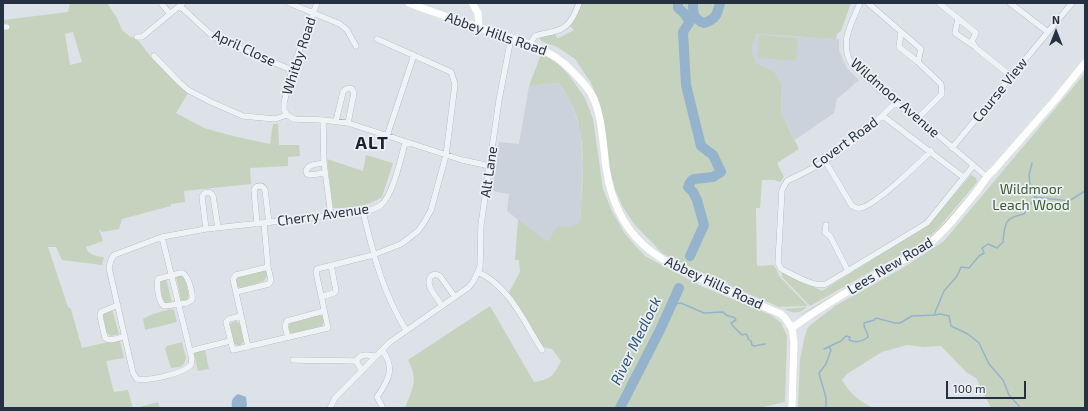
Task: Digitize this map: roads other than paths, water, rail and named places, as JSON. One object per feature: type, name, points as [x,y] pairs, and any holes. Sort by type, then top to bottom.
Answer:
[{"type":"main road","name":"Abbey Hills Road","points":[[409,3],[479,28],[530,44],[557,57],[571,69],[589,89],[595,103],[601,127],[611,193],[629,230],[652,253],[672,266],[780,314],[792,328]]},
{"type":"main road","points":[[472,3],[478,13],[479,28]]},
{"type":"main road","name":"Lees New Road","points":[[792,328],[805,318],[925,247],[936,238],[979,189],[986,176],[993,172],[1085,63]]},
{"type":"main road","points":[[792,328],[794,342],[792,408]]},
{"type":"street","points":[[161,3],[170,14]]},
{"type":"street","points":[[289,3],[340,24],[347,30],[356,46]]},
{"type":"street","name":"Whitby Road","points":[[286,113],[284,103],[292,70],[317,3]]},
{"type":"street","points":[[530,44],[535,36],[561,29],[570,21],[577,10],[579,3]]},
{"type":"street","name":"Wildmoor Avenue","points":[[860,3],[846,37],[847,57],[852,65],[895,103],[918,118],[986,176]]},
{"type":"street","points":[[868,3],[920,49],[918,62]]},
{"type":"street","points":[[939,3],[976,33],[972,41],[976,48]]},
{"type":"street","points":[[1010,3],[1048,32]]},
{"type":"street","name":"Course View","points":[[952,148],[1072,3]]},
{"type":"street","points":[[137,37],[142,37],[182,4]]},
{"type":"street","name":"April Close","points":[[182,4],[208,32],[219,40],[292,70]]},
{"type":"street","points":[[958,19],[955,33],[1011,76]]},
{"type":"street","points":[[901,32],[900,47],[941,84],[942,94],[918,118]]},
{"type":"street","name":"Alt Lane","points":[[330,408],[335,398],[390,342],[469,287],[478,272],[481,260],[481,225],[499,100],[511,38]]},
{"type":"street","points":[[241,316],[226,322],[233,350],[328,328],[316,270],[373,255],[401,244],[418,231],[431,210],[446,155],[455,84],[451,72],[377,39]]},
{"type":"street","points":[[388,136],[414,55]]},
{"type":"street","points":[[154,56],[183,86],[211,102],[243,116],[275,119],[286,113],[294,119],[348,123],[462,160],[490,166]]},
{"type":"street","points":[[336,121],[343,92],[345,89],[349,88],[352,89],[354,93],[348,123]]},
{"type":"street","name":"Covert Road","points":[[895,103],[883,116],[825,161],[786,181],[782,190],[778,263],[781,269],[819,285],[826,284],[927,223],[973,166]]},
{"type":"street","name":"Wildmoor Avenue","points":[[883,116],[931,151],[963,177]]},
{"type":"street","points":[[323,120],[324,163],[331,215]]},
{"type":"street","name":"Cherry Avenue","points":[[190,351],[192,359],[191,365],[182,371],[144,380],[137,379],[133,373],[109,268],[114,255],[162,237],[206,229],[363,212],[376,208],[387,198],[406,143]]},
{"type":"street","points":[[825,161],[852,206],[861,208],[879,197],[901,180],[931,151]]},
{"type":"street","points":[[324,163],[309,166],[306,171],[307,174],[310,175],[325,173]]},
{"type":"street","name":"Cherry Avenue","points":[[257,224],[254,190],[259,186],[263,187],[265,190],[266,223]]},
{"type":"street","points":[[206,229],[202,197],[204,193],[207,192],[214,196],[218,228]]},
{"type":"street","points":[[363,212],[373,255],[383,287],[394,311],[406,330]]},
{"type":"street","points":[[236,292],[268,284],[271,280],[268,267],[266,223]]},
{"type":"street","points":[[826,225],[825,232],[830,236],[848,271]]},
{"type":"street","points":[[162,237],[190,351],[230,341]]},
{"type":"street","points":[[321,297],[336,291],[331,265]]},
{"type":"street","points":[[248,347],[233,279],[236,275],[268,267]]},
{"type":"street","points":[[478,272],[495,282],[502,289],[525,320],[532,335],[542,350]]},
{"type":"street","points":[[180,273],[185,274],[192,296],[191,301],[178,305],[163,306],[160,302],[157,286],[158,280],[180,273]]},
{"type":"street","points":[[442,306],[429,285],[428,280],[431,276],[435,274],[440,276],[455,297]]},
{"type":"street","points":[[118,306],[101,312],[100,316],[106,338],[108,340],[125,336]]},
{"type":"street","points":[[288,338],[285,326],[287,321],[324,311]]},
{"type":"street","points":[[382,350],[389,364],[389,376],[388,382],[377,397],[382,406]]},
{"type":"street","name":"Alt Lane","points":[[293,360],[356,361],[363,355],[375,356]]},
{"type":"street","points":[[356,361],[362,371]]},
{"type":"water","points":[[238,394],[246,397],[246,408],[232,408],[232,400]]},
{"type":"waterway","name":"River Medlock","points":[[678,3],[678,8],[684,13],[689,23],[683,32],[686,85],[701,146],[713,155],[721,172],[713,177],[694,179],[688,186],[697,200],[704,225],[690,256]]},
{"type":"waterway","name":"River Medlock","points":[[693,3],[694,15],[698,20],[704,23],[711,20],[715,16],[720,3]]},
{"type":"waterway","points":[[1032,163],[1029,175],[1030,185],[1035,197]]},
{"type":"waterway","points":[[824,349],[841,341],[846,336],[850,337],[849,340],[854,342],[859,342],[866,339],[868,335],[864,327],[864,323],[876,318],[900,323],[912,316],[934,315],[944,291],[957,276],[961,267],[969,268],[979,256],[984,253],[982,248],[988,244],[997,248],[1003,242],[1004,230],[1007,222],[1013,217],[1024,214],[1035,197],[1069,201],[1085,191]]},
{"type":"waterway","name":"River Medlock","points":[[620,408],[660,330],[679,288]]},
{"type":"waterway","points":[[671,307],[681,303],[704,313],[723,312],[726,315],[735,318],[736,320],[731,323],[742,335],[746,334],[752,345],[765,344]]},
{"type":"waterway","points":[[934,315],[941,314],[949,316],[951,326],[968,334],[979,343],[989,364],[1003,380],[1009,395],[1019,406],[1019,408]]},
{"type":"waterway","points":[[826,408],[826,398],[819,373],[826,364],[831,350],[829,347]]},
{"type":"district","name":"ALT","points":[[372,143]]},
{"type":"park label","name":"Wildmoor Leach Wood","points":[[1031,198]]}]
